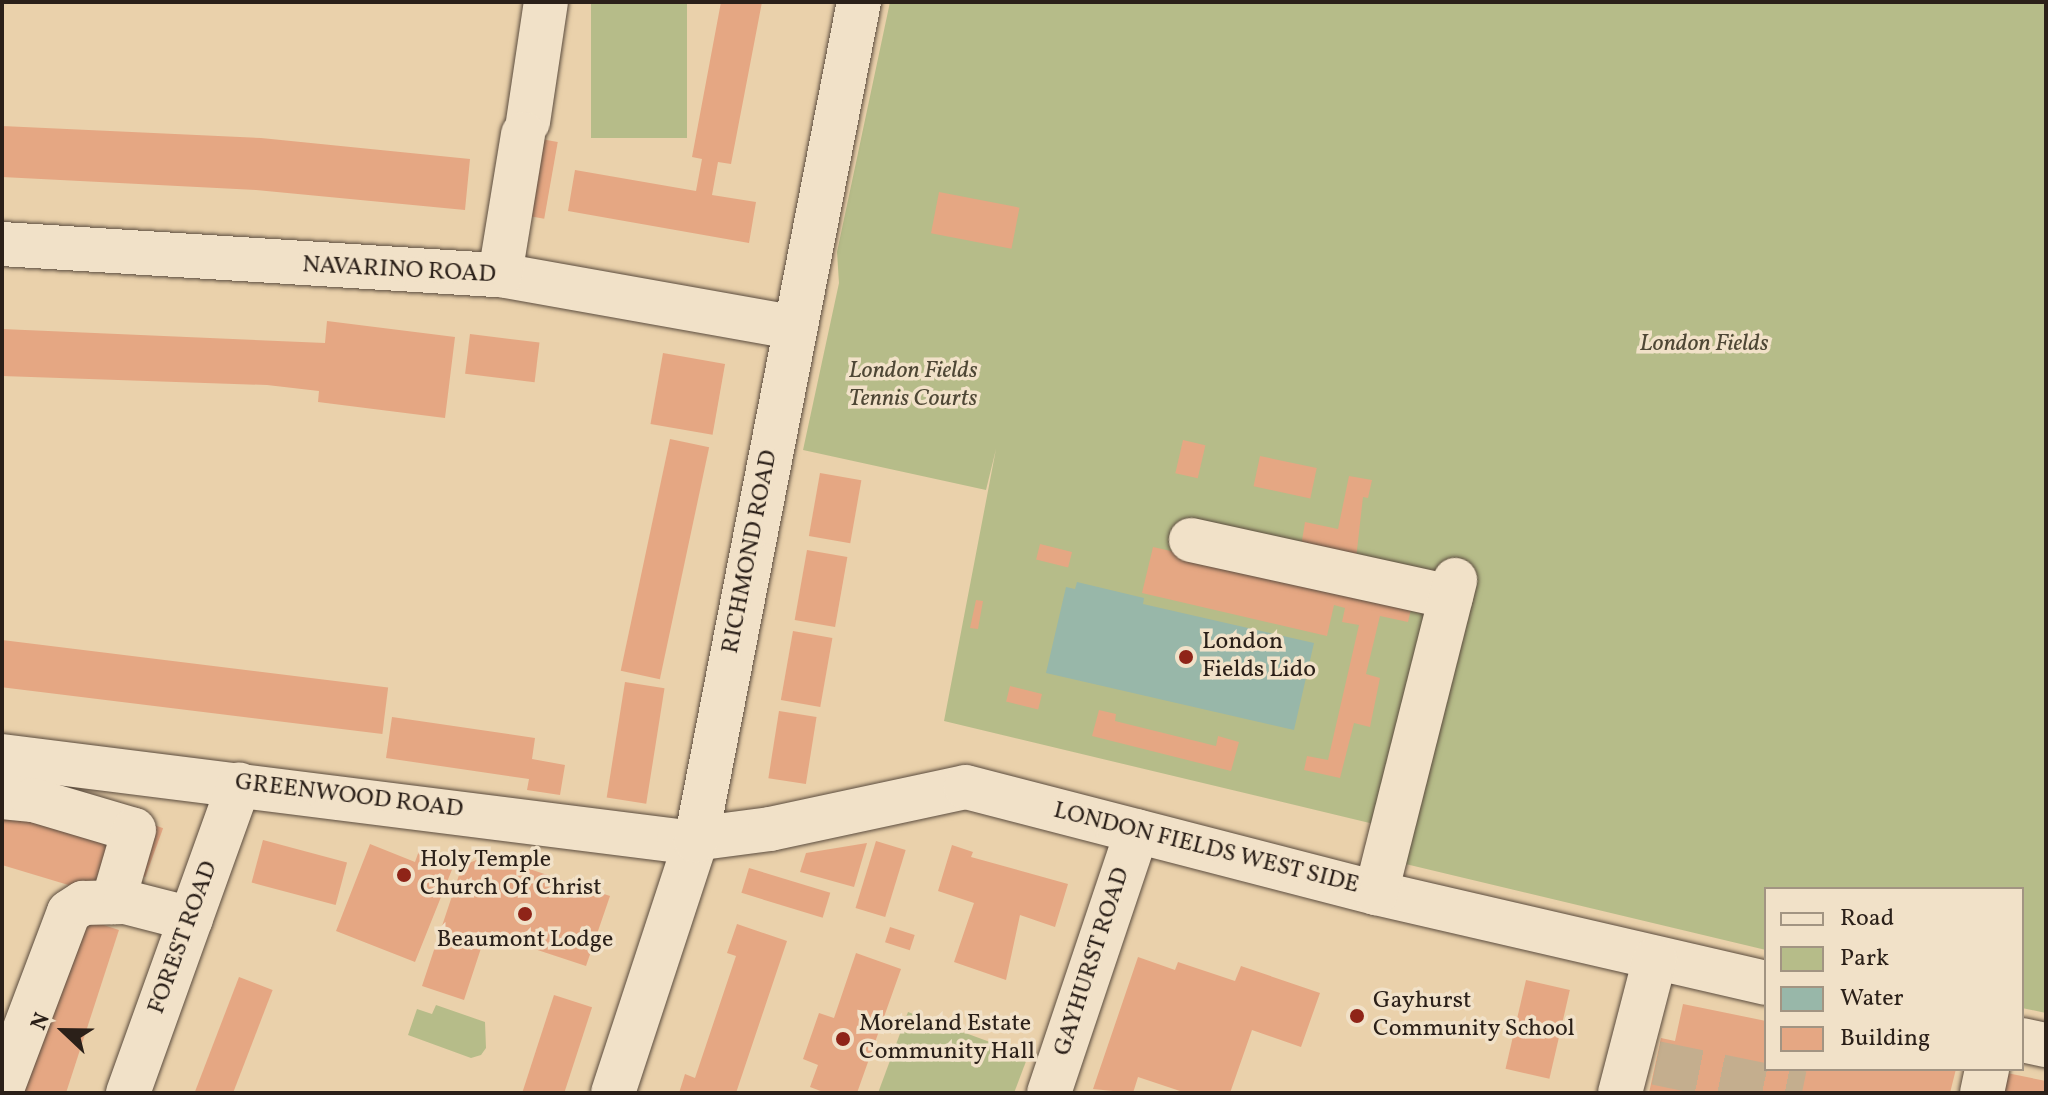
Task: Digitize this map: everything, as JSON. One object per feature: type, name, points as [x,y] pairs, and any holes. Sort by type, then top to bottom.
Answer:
[{"type":"street","points":[[500,275],[546,2]]},
{"type":"street","name":"RICHMOND ROAD","points":[[613,1093],[696,841],[793,327],[859,2]]},
{"type":"street","name":"NAVARINO ROAD","points":[[2,244],[500,275],[793,327]]},
{"type":"street","points":[[1191,540],[1453,588],[1376,893]]},
{"type":"street","name":"GREENWOOD ROAD","points":[[2,756],[696,841]]},
{"type":"street","name":"FOREST ROAD","points":[[128,1093],[239,784]]},
{"type":"street","name":"LONDON FIELDS WEST SIDE","points":[[696,841],[966,787],[1376,893],[1637,956],[1764,982]]},
{"type":"street","points":[[2,797],[33,800],[134,830],[113,902]]},
{"type":"street","name":"GAYHURST ROAD","points":[[1049,1093],[1137,831]]},
{"type":"street","points":[[6,1067],[69,912],[83,903],[113,902],[191,919]]},
{"type":"street","points":[[1635,1071],[1637,956]]},
{"type":"street","points":[[2024,1040],[2046,1045]]},
{"type":"street","points":[[1982,1093],[1987,1071]]},
{"type":"green space","points":[[591,2],[687,2],[687,138],[591,138]]},
{"type":"green space","name":"London Fields","points":[[890,2],[2046,2],[2046,1013],[2024,1008],[2024,887],[1764,887],[1764,950],[1393,861],[1378,825],[944,721],[996,449],[986,490],[803,450],[839,283],[837,252]]},
{"type":"green space","points":[[436,1005],[485,1022],[486,1048],[481,1055],[471,1058],[408,1035],[417,1009],[432,1014]]},
{"type":"green space","points":[[908,1012],[1028,1056],[1014,1093],[878,1093]]},
{"type":"water","points":[[1077,582],[1144,598],[1143,604],[1314,643],[1294,730],[1046,673],[1066,587],[1075,589]]},
{"type":"building","points":[[721,2],[762,2],[731,164],[718,162],[712,195],[756,202],[749,243],[568,211],[575,170],[696,191],[702,159],[692,157]]},
{"type":"building","points":[[2,126],[261,138],[470,159],[465,210],[256,190],[2,177]]},
{"type":"building","points":[[541,139],[558,142],[544,219],[527,216]]},
{"type":"building","points":[[939,192],[1019,208],[1011,249],[931,233]]},
{"type":"building","points":[[327,321],[455,337],[445,418],[318,402],[319,391],[267,385],[2,376],[2,329],[325,343]]},
{"type":"building","points":[[470,334],[539,343],[535,382],[465,374]]},
{"type":"building","points":[[663,353],[725,364],[713,435],[650,424]]},
{"type":"building","points":[[670,439],[709,447],[660,679],[621,671]]},
{"type":"building","points":[[1183,440],[1205,445],[1198,478],[1175,473]]},
{"type":"building","points":[[1260,456],[1317,468],[1310,498],[1254,486]]},
{"type":"building","points":[[820,473],[861,480],[850,543],[809,536]]},
{"type":"building","points":[[1349,476],[1372,480],[1368,498],[1363,497],[1356,559],[1301,547],[1305,522],[1338,529]]},
{"type":"building","points":[[1040,544],[1072,552],[1068,568],[1036,560]]},
{"type":"building","points":[[1153,547],[1412,605],[1408,622],[1380,616],[1366,674],[1380,678],[1370,727],[1354,723],[1340,778],[1304,770],[1307,756],[1328,760],[1359,625],[1342,622],[1345,608],[1334,605],[1327,636],[1142,593]]},
{"type":"building","points":[[807,550],[847,557],[835,627],[795,620]]},
{"type":"building","points":[[976,600],[983,601],[978,629],[970,628]]},
{"type":"building","points":[[793,631],[832,638],[820,707],[781,700]]},
{"type":"building","points":[[2,640],[388,687],[382,734],[2,687]]},
{"type":"building","points":[[625,682],[665,688],[646,804],[607,798]]},
{"type":"building","points":[[1010,686],[1042,694],[1038,710],[1006,702]]},
{"type":"building","points":[[1099,710],[1116,714],[1115,721],[1216,746],[1218,736],[1239,742],[1231,771],[1092,736]]},
{"type":"building","points":[[779,711],[817,717],[806,784],[768,778]]},
{"type":"building","points":[[392,717],[535,738],[532,759],[565,765],[560,795],[527,790],[529,779],[386,758]]},
{"type":"building","points":[[2,810],[110,841],[95,893],[2,865]]},
{"type":"building","points":[[149,823],[163,828],[145,877],[131,872]]},
{"type":"building","points":[[263,840],[347,863],[336,905],[252,883]]},
{"type":"building","points":[[876,841],[906,850],[885,917],[856,908]]},
{"type":"building","points":[[867,843],[854,887],[800,872],[806,853]]},
{"type":"building","points":[[370,844],[415,862],[420,848],[455,862],[415,962],[336,931]]},
{"type":"building","points":[[952,845],[973,852],[971,857],[1068,884],[1055,927],[1020,915],[1006,980],[954,962],[974,903],[938,891]]},
{"type":"building","name":"Beaumont Lodge","points":[[488,855],[610,896],[586,966],[486,933],[464,1000],[422,986],[462,866]]},
{"type":"building","points":[[749,868],[830,893],[823,918],[741,893]]},
{"type":"building","points":[[79,917],[119,930],[66,1093],[22,1093]]},
{"type":"building","points":[[737,924],[787,941],[736,1093],[679,1093],[685,1074],[695,1078],[736,956],[727,953]]},
{"type":"building","points":[[890,927],[915,935],[910,950],[885,942]]},
{"type":"building","name":"Moreland Estate Community Hall","points":[[856,953],[901,969],[857,1093],[826,1093],[810,1087],[818,1065],[803,1059],[819,1013],[834,1018]]},
{"type":"building","points":[[1138,957],[1175,970],[1178,962],[1235,981],[1241,966],[1320,993],[1301,1047],[1252,1030],[1230,1093],[1186,1093],[1138,1077],[1133,1093],[1093,1089]]},
{"type":"building","points":[[239,977],[273,990],[233,1093],[195,1093]]},
{"type":"building","points":[[1526,980],[1570,990],[1549,1079],[1506,1069]]},
{"type":"building","points":[[554,995],[592,1007],[564,1093],[522,1093]]},
{"type":"building","points":[[1683,1004],[1764,1021],[1764,1071],[1956,1071],[1950,1093],[1649,1093],[1661,1038],[1675,1041]]},
{"type":"building","points":[[2007,1073],[2046,1081],[2046,1093],[2002,1093]]},
{"type":"tunnel","points":[[1656,1063],[1802,1093]]},
{"type":"place","name":"London Fields Lido","points":[[1186,657]]},
{"type":"place","name":"Holy Temple Church Of Christ","points":[[404,875]]},
{"type":"place","name":"Beaumont Lodge","points":[[525,914]]},
{"type":"place","name":"Gayhurst Community School","points":[[1357,1016]]},
{"type":"place","name":"Moreland Estate Community Hall","points":[[843,1039]]},
{"type":"park label","name":"London Fields Tennis Courts","points":[[913,386]]}]
